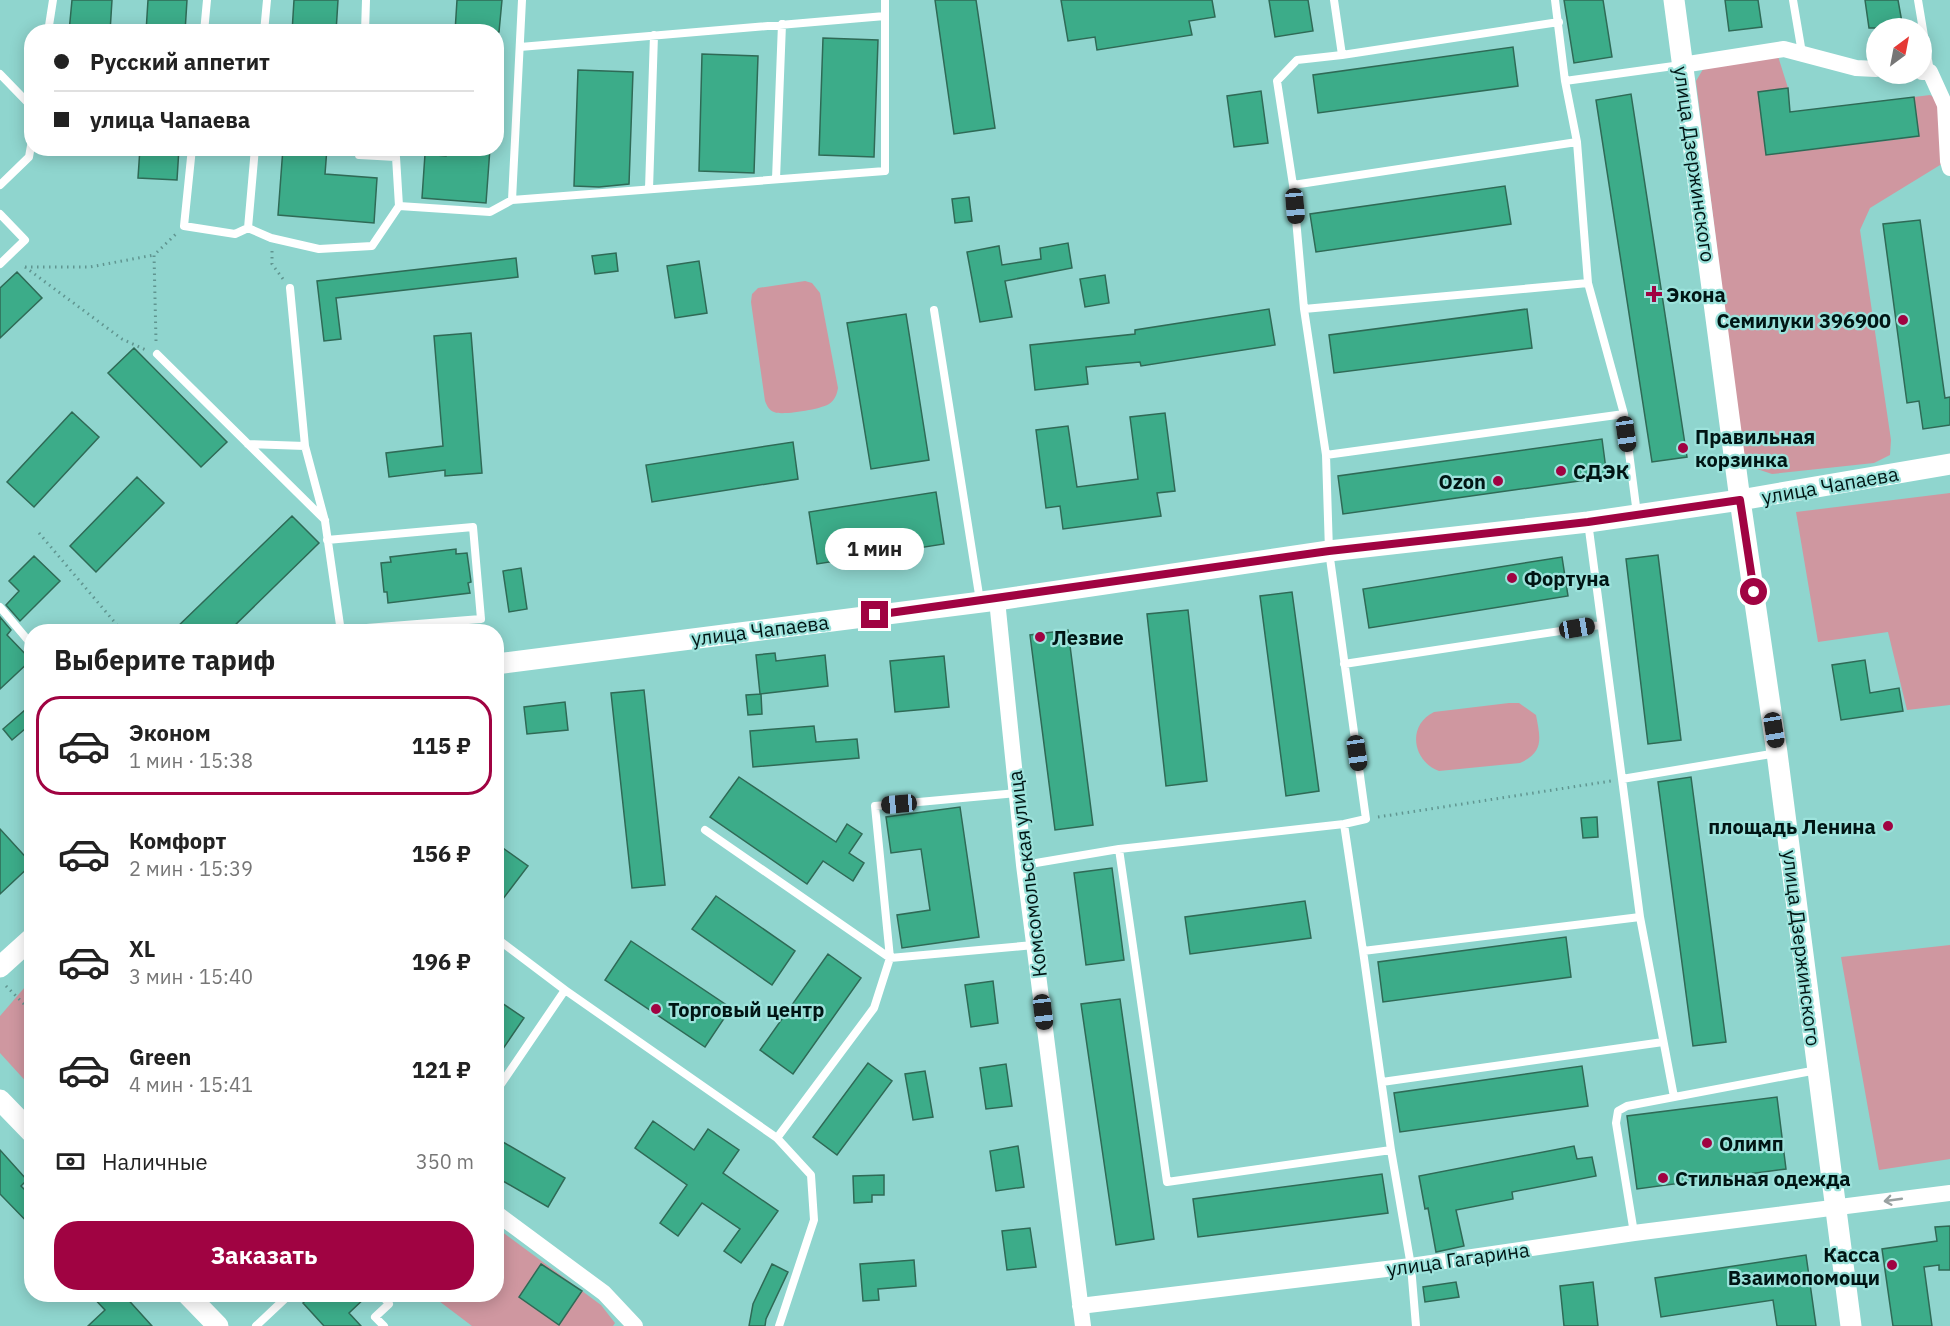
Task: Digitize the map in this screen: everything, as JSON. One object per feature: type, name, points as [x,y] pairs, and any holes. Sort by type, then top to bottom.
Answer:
[{"type":"street","name":"улица Дзержинского","points":[[1674,0],[1740,500],[1777,753],[1851,1326]]},
{"type":"street","points":[[1682,65],[1784,48],[1856,68],[1866,68]]},
{"type":"street","points":[[1932,82],[1945,105],[1950,168]]},
{"type":"street","name":"улица Чапаева","points":[[504,663],[988,601],[1329,551],[1588,522],[1740,500],[1950,464]]},
{"type":"street","name":"Комсомольская улица","points":[[988,601],[1017,793],[1024,865],[1083,1326]]},
{"type":"street","points":[[0,967],[24,945]]},
{"type":"street","points":[[0,1100],[24,1125]]},
{"type":"street","name":"улица Гагарина","points":[[1080,1306],[1411,1266],[1634,1233],[1950,1192]]},
{"type":"street","points":[[504,1219],[604,1293],[635,1326]]},
{"type":"street","points":[[195,1302],[218,1326]]},
{"type":"lane","points":[[49,24],[53,0]]},
{"type":"lane","points":[[205,24],[207,0]]},
{"type":"lane","points":[[265,24],[267,0]]},
{"type":"lane","points":[[365,24],[366,0]]},
{"type":"lane","points":[[513,200],[522,0]]},
{"type":"lane","points":[[399,206],[490,212],[513,200],[885,171],[885,0]]},
{"type":"lane","points":[[1334,0],[1342,55]]},
{"type":"lane","points":[[1555,0],[1577,142],[1588,284],[1624,414],[1637,514]]},
{"type":"lane","points":[[1793,0],[1802,53]]},
{"type":"lane","points":[[1917,0],[1919,18]]},
{"type":"lane","points":[[520,46],[885,16]]},
{"type":"lane","points":[[1024,865],[1119,849],[1344,824],[1366,819],[1329,551],[1326,455],[1304,309],[1293,185],[1277,81],[1297,60],[1559,22]]},
{"type":"lane","points":[[776,179],[782,24]]},
{"type":"lane","points":[[650,189],[654,35]]},
{"type":"lane","points":[[1566,81],[1682,65]]},
{"type":"lane","points":[[0,74],[24,98]]},
{"type":"lane","points":[[1293,185],[1577,142]]},
{"type":"lane","points":[[0,185],[29,156]]},
{"type":"lane","points":[[191,156],[184,226],[235,234],[248,228],[271,238],[320,249],[372,246],[399,206],[396,157],[378,156]]},
{"type":"lane","points":[[248,228],[254,156]]},
{"type":"lane","points":[[0,214],[25,240],[0,264]]},
{"type":"lane","points":[[1304,309],[1588,284]]},
{"type":"lane","points":[[290,288],[305,446],[325,521],[340,624]]},
{"type":"lane","points":[[934,310],[988,601]]},
{"type":"lane","points":[[157,354],[325,521]]},
{"type":"lane","points":[[1326,455],[1624,414]]},
{"type":"lane","points":[[248,444],[305,446]]},
{"type":"lane","points":[[1588,522],[1640,917],[1674,1097]]},
{"type":"lane","points":[[327,540],[474,527],[481,619],[423,624]]},
{"type":"lane","points":[[0,607],[24,636]]},
{"type":"lane","points":[[1344,664],[1600,625]]},
{"type":"lane","points":[[1622,779],[1777,753]]},
{"type":"lane","points":[[777,1138],[874,1008],[890,958],[875,806],[1017,793]]},
{"type":"lane","points":[[1344,824],[1391,1150],[1411,1266],[1416,1326]]},
{"type":"lane","points":[[705,830],[890,958],[1034,945]]},
{"type":"lane","points":[[1119,849],[1167,1182],[1391,1150]]},
{"type":"lane","points":[[1363,951],[1640,917]]},
{"type":"lane","points":[[504,944],[565,990],[777,1138],[811,1175],[814,1220],[779,1326]]},
{"type":"lane","points":[[504,1081],[565,990]]},
{"type":"lane","points":[[1382,1082],[1663,1042]]},
{"type":"lane","points":[[1634,1233],[1616,1123],[1618,1111],[1627,1106],[1817,1070]]},
{"type":"lane","points":[[256,1326],[282,1302]]},
{"type":"lane","points":[[384,1326],[375,1317],[389,1304],[387,1302]]},
{"type":"path","points":[[154,255],[157,354],[122,339],[25,267],[90,267],[154,255],[184,226]]},
{"type":"path","points":[[271,238],[272,264],[290,288]]},
{"type":"path","points":[[39,532],[116,624]]},
{"type":"path","points":[[1366,819],[1622,779]]},
{"type":"path","points":[[0,980],[24,1004]]},
{"type":"shaded area","points":[[1777,53],[1788,88],[1758,92],[1766,155],[1918,137],[1914,97],[1930,95],[1943,102],[1945,162],[1870,208],[1860,230],[1891,440],[1890,455],[1874,463],[1772,474],[1754,468],[1743,455],[1696,81],[1705,66]]},
{"type":"shaded area","points":[[805,281],[812,283],[820,293],[838,390],[833,401],[825,406],[778,413],[771,410],[765,401],[751,302],[752,294],[758,288]]},
{"type":"shaded area","points":[[1950,493],[1950,705],[1907,710],[1888,632],[1818,642],[1796,512]]},
{"type":"shaded area","points":[[1519,703],[1536,715],[1539,743],[1534,754],[1528,759],[1520,763],[1439,771],[1430,766],[1418,751],[1416,743],[1420,725],[1434,712]]},
{"type":"shaded area","points":[[1950,945],[1950,1159],[1879,1170],[1841,957]]},
{"type":"shaded area","points":[[24,988],[24,1079],[0,1053],[0,1016]]},
{"type":"shaded area","points":[[504,1233],[601,1305],[615,1323],[613,1326],[472,1326],[440,1302],[504,1302]]},
{"type":"building","points":[[72,0],[112,0],[110,24],[70,24]]},
{"type":"building","points":[[148,0],[187,0],[186,24],[146,24]]},
{"type":"building","points":[[294,0],[338,0],[336,24],[292,24]]},
{"type":"building","points":[[457,0],[502,0],[500,24],[456,24]]},
{"type":"building","points":[[935,0],[976,0],[995,128],[954,134]]},
{"type":"building","points":[[1061,0],[1212,0],[1215,17],[1189,21],[1192,35],[1097,50],[1095,37],[1068,41]]},
{"type":"building","points":[[1269,0],[1308,0],[1313,31],[1275,37]]},
{"type":"building","points":[[1564,0],[1603,0],[1612,57],[1574,63]]},
{"type":"building","points":[[1725,0],[1758,0],[1762,27],[1729,31]]},
{"type":"building","points":[[1865,0],[1898,0],[1901,18],[1868,18]]},
{"type":"building","points":[[823,38],[878,40],[874,157],[819,155]]},
{"type":"building","points":[[1513,47],[1518,86],[1318,113],[1313,75]]},
{"type":"building","points":[[702,54],[758,56],[754,173],[699,171]]},
{"type":"building","points":[[578,70],[633,72],[629,184],[599,187],[574,186]]},
{"type":"building","points":[[1788,88],[1790,112],[1914,97],[1919,136],[1766,155],[1758,92]]},
{"type":"building","points":[[1261,91],[1268,143],[1234,147],[1227,96]]},
{"type":"building","points":[[1631,94],[1687,457],[1652,462],[1596,100]]},
{"type":"building","points":[[139,156],[178,156],[177,180],[138,178]]},
{"type":"building","points":[[282,156],[326,156],[325,174],[377,178],[374,223],[278,215]]},
{"type":"building","points":[[425,156],[489,156],[486,203],[422,198]]},
{"type":"building","points":[[1505,186],[1511,224],[1316,252],[1310,214]]},
{"type":"building","points":[[969,197],[972,221],[955,223],[952,199]]},
{"type":"building","points":[[1920,220],[1945,398],[1950,397],[1950,425],[1923,429],[1919,401],[1907,403],[1883,224]]},
{"type":"building","points":[[1068,243],[1072,268],[1005,281],[1012,317],[980,322],[967,252],[999,246],[1002,265],[1041,259],[1040,248]]},
{"type":"building","points":[[616,253],[618,271],[595,274],[592,256]]},
{"type":"building","points":[[516,258],[518,277],[336,298],[341,339],[324,341],[317,281]]},
{"type":"building","points":[[699,261],[707,313],[675,318],[667,266]]},
{"type":"building","points":[[17,272],[42,298],[0,338],[0,288]]},
{"type":"building","points":[[1105,275],[1109,303],[1085,307],[1080,279]]},
{"type":"building","points":[[1269,309],[1275,345],[1141,366],[1140,362],[1086,367],[1088,384],[1035,390],[1030,345],[1135,334],[1135,330]]},
{"type":"building","points":[[1527,309],[1532,348],[1334,373],[1329,335]]},
{"type":"building","points":[[906,314],[929,460],[871,469],[847,323]]},
{"type":"building","points":[[471,333],[482,473],[445,476],[445,470],[389,477],[386,453],[443,446],[434,336]]},
{"type":"building","points":[[134,348],[227,442],[201,467],[108,373]]},
{"type":"building","points":[[72,412],[99,437],[34,507],[7,482]]},
{"type":"building","points":[[1165,413],[1175,491],[1157,493],[1161,516],[1063,529],[1060,506],[1046,508],[1036,430],[1068,426],[1077,487],[1138,479],[1130,417]]},
{"type":"building","points":[[1602,439],[1607,477],[1343,514],[1338,476]]},
{"type":"building","points":[[793,442],[798,479],[652,502],[646,465]]},
{"type":"building","points":[[137,477],[164,503],[96,572],[70,546]]},
{"type":"building","points":[[936,492],[944,544],[817,564],[809,512]]},
{"type":"building","points":[[292,516],[319,543],[236,624],[180,624]]},
{"type":"building","points":[[456,549],[456,554],[467,553],[471,582],[468,583],[470,593],[388,603],[387,592],[384,592],[381,563],[391,562],[390,557]]},
{"type":"building","points":[[1658,555],[1681,740],[1648,744],[1626,559]]},
{"type":"building","points":[[34,556],[60,581],[20,621],[6,605],[19,591],[9,581]]},
{"type":"building","points":[[1562,557],[1568,596],[1369,628],[1363,589]]},
{"type":"building","points":[[521,568],[527,609],[509,612],[503,571]]},
{"type":"building","points":[[1292,592],[1319,791],[1286,796],[1260,596]]},
{"type":"building","points":[[1188,610],[1207,781],[1166,786],[1147,614]]},
{"type":"building","points":[[0,617],[11,630],[7,635],[24,653],[24,667],[0,689]]},
{"type":"building","points":[[1068,630],[1093,825],[1055,830],[1030,635]]},
{"type":"building","points":[[775,653],[776,661],[825,655],[828,686],[760,694],[756,655]]},
{"type":"building","points":[[944,656],[949,707],[895,712],[890,661]]},
{"type":"building","points":[[1865,660],[1870,693],[1899,688],[1903,711],[1841,720],[1832,665]]},
{"type":"building","points":[[644,690],[665,885],[632,888],[611,693]]},
{"type":"building","points":[[761,694],[762,714],[748,715],[746,695]]},
{"type":"building","points":[[565,702],[568,730],[527,734],[524,707]]},
{"type":"building","points":[[24,711],[24,730],[12,740],[3,729]]},
{"type":"building","points":[[814,726],[816,742],[857,739],[859,758],[753,767],[750,731]]},
{"type":"building","points":[[739,777],[836,842],[847,824],[862,834],[849,853],[864,863],[853,881],[823,861],[807,884],[710,817]]},
{"type":"building","points":[[1691,777],[1726,1042],[1693,1046],[1658,782]]},
{"type":"building","points":[[960,807],[979,937],[902,948],[897,915],[930,910],[921,849],[891,853],[886,817]]},
{"type":"building","points":[[1597,817],[1598,837],[1583,838],[1581,818]]},
{"type":"building","points":[[0,829],[24,855],[24,872],[0,894]]},
{"type":"building","points":[[504,849],[528,866],[504,898]]},
{"type":"building","points":[[1112,868],[1124,960],[1086,965],[1074,873]]},
{"type":"building","points":[[716,896],[795,951],[772,985],[692,929]]},
{"type":"building","points":[[1305,901],[1311,938],[1190,954],[1185,917]]},
{"type":"building","points":[[1566,937],[1571,977],[1383,1002],[1378,962]]},
{"type":"building","points":[[631,941],[731,1008],[705,1047],[605,980]]},
{"type":"building","points":[[828,954],[861,978],[793,1074],[760,1050]]},
{"type":"building","points":[[993,981],[998,1023],[971,1027],[965,985]]},
{"type":"building","points":[[1120,999],[1154,1239],[1116,1245],[1081,1004]]},
{"type":"building","points":[[504,1004],[524,1018],[504,1047]]},
{"type":"building","points":[[868,1063],[892,1081],[837,1155],[813,1137]]},
{"type":"building","points":[[1006,1064],[1012,1106],[986,1109],[980,1068]]},
{"type":"building","points":[[1582,1066],[1588,1106],[1400,1132],[1394,1093]]},
{"type":"building","points":[[925,1071],[933,1117],[913,1120],[905,1074]]},
{"type":"building","name":"Олимп","points":[[1777,1097],[1786,1169],[1637,1189],[1627,1116]]},
{"type":"building","points":[[653,1121],[694,1150],[708,1129],[739,1150],[723,1173],[778,1211],[741,1263],[724,1251],[740,1229],[702,1203],[678,1236],[660,1223],[687,1185],[635,1148]]},
{"type":"building","points":[[504,1143],[565,1178],[548,1207],[504,1182]]},
{"type":"building","points":[[1018,1146],[1024,1187],[996,1191],[990,1151]]},
{"type":"building","points":[[1574,1146],[1577,1159],[1592,1157],[1596,1176],[1512,1192],[1513,1199],[1456,1210],[1464,1246],[1436,1252],[1419,1176]]},
{"type":"building","points":[[0,1150],[24,1177],[24,1183],[21,1186],[24,1189],[24,1219],[0,1194]]},
{"type":"building","points":[[1382,1174],[1388,1213],[1198,1237],[1193,1199]]},
{"type":"building","points":[[884,1175],[884,1195],[872,1195],[872,1202],[854,1203],[853,1176]]},
{"type":"building","points":[[1950,1226],[1950,1270],[1939,1270],[1939,1265],[1924,1267],[1932,1326],[1893,1326],[1882,1249],[1937,1241],[1935,1227]]},
{"type":"building","points":[[1030,1228],[1036,1267],[1007,1270],[1002,1231]]},
{"type":"building","points":[[1806,1255],[1816,1326],[1777,1326],[1773,1300],[1661,1317],[1655,1278]]},
{"type":"building","points":[[914,1260],[916,1286],[878,1289],[879,1300],[863,1301],[860,1264]]},
{"type":"building","points":[[541,1264],[582,1291],[559,1325],[519,1297]]},
{"type":"building","points":[[772,1264],[788,1272],[766,1319],[765,1326],[749,1326],[753,1304]]},
{"type":"building","points":[[1456,1282],[1459,1297],[1425,1302],[1423,1287]]},
{"type":"building","points":[[1593,1282],[1598,1326],[1564,1326],[1560,1286]]},
{"type":"building","points":[[98,1302],[130,1302],[152,1326],[88,1326],[105,1310]]},
{"type":"building","points":[[361,1302],[349,1313],[361,1326],[324,1326],[303,1303]]},
{"type":"place","name":"Экона","points":[[1654,294]]},
{"type":"place","name":"Семилуки 396900","points":[[1903,320]]},
{"type":"place","name":"Правильная корзинка","points":[[1683,448]]},
{"type":"place","name":"СДЭК","points":[[1561,471]]},
{"type":"place","name":"Ozon","points":[[1498,481]]},
{"type":"place","name":"Фортуна","points":[[1512,578]]},
{"type":"place","name":"Лезвие","points":[[1040,637]]},
{"type":"place","name":"площадь Ленина","points":[[1888,826]]},
{"type":"place","name":"Торговый центр","points":[[656,1009]]},
{"type":"place","name":"Олимп","points":[[1707,1143]]},
{"type":"place","name":"Стильная одежда","points":[[1663,1178]]},
{"type":"place","name":"Касса Взаимопомощи","points":[[1892,1265]]},
{"type":"route","points":[[875,615],[997,600],[1329,551],[1588,522],[1740,500],[1754,592]]}]
